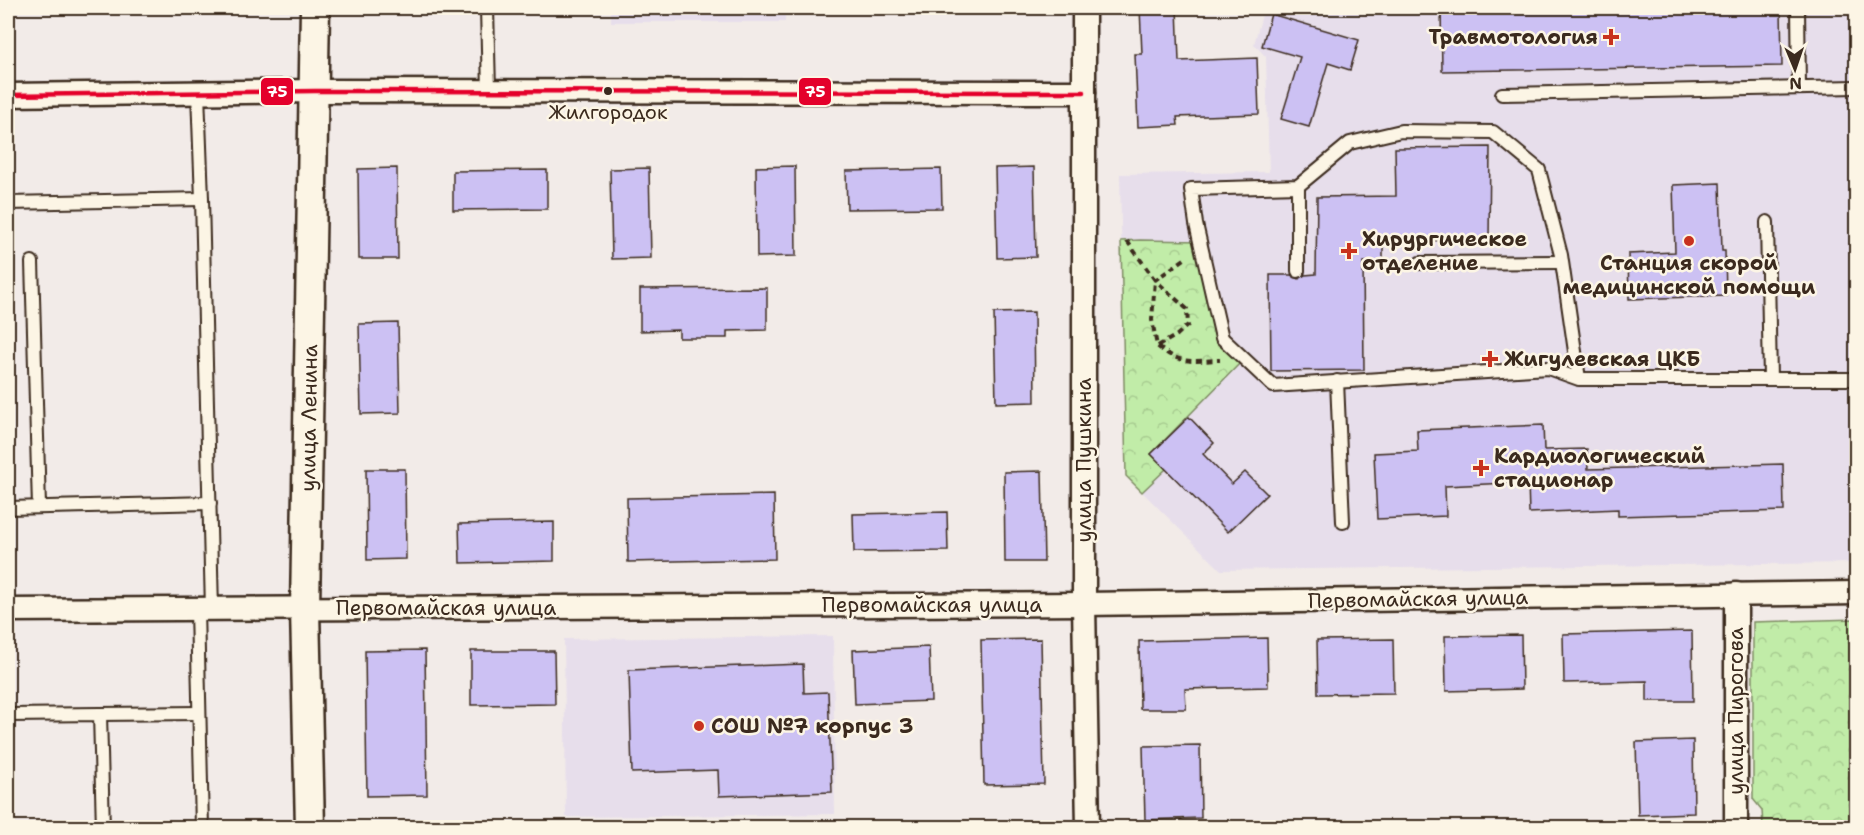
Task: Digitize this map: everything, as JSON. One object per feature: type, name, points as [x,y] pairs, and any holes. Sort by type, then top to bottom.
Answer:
[{"type":"street","name":"улица Ленина","points":[[310,828],[305,609],[315,8]]},
{"type":"street","name":"улица Пушкина","points":[[1084,8],[1084,604],[1088,828]]},
{"type":"street","points":[[8,95],[315,91],[1084,92]]},
{"type":"street","name":"Первомайская улица","points":[[8,610],[1084,604],[1857,593]]},
{"type":"street","name":"улица Пирогова","points":[[1736,594],[1737,828]]},
{"type":"lane","points":[[487,8],[489,91]]},
{"type":"lane","points":[[1798,8],[1799,88]]},
{"type":"lane","points":[[1502,94],[1857,87]]},
{"type":"lane","points":[[198,93],[210,503],[199,713],[202,828]]},
{"type":"lane","points":[[1578,379],[1562,262],[1539,170],[1493,132],[1401,131],[1350,143],[1298,186],[1191,189],[1201,248],[1222,338],[1273,386],[1548,368],[1578,379],[1857,379]]},
{"type":"lane","points":[[1298,186],[1298,271]]},
{"type":"lane","points":[[8,203],[202,200]]},
{"type":"lane","points":[[1767,222],[1770,379]]},
{"type":"lane","points":[[32,262],[39,507]]},
{"type":"lane","points":[[1420,262],[1562,262]]},
{"type":"lane","points":[[1337,381],[1343,522]]},
{"type":"lane","points":[[8,507],[210,503]]},
{"type":"lane","points":[[8,715],[199,713]]},
{"type":"lane","points":[[100,714],[103,828]]},
{"type":"path","points":[[1127,241],[1155,280],[1187,309],[1188,325],[1177,335],[1157,346]]},
{"type":"path","points":[[1155,280],[1201,248]]},
{"type":"path","points":[[1155,280],[1152,320],[1157,346],[1170,356],[1184,361],[1244,359]]},
{"type":"shaded area","points":[[611,8],[785,8],[785,22],[611,22]]},
{"type":"shaded area","name":"Жигулевская ЦКБ","points":[[1264,8],[1856,8],[1856,563],[1221,570],[1126,476],[1120,174],[1269,172],[1266,57],[1254,44]]},
{"type":"shaded area","name":"СОШ №7 корпус 3","points":[[833,636],[835,814],[566,817],[564,639]]},
{"type":"green space","points":[[1121,241],[1200,241],[1222,337],[1244,359],[1151,454],[1166,469],[1142,492],[1126,476]]},
{"type":"green space","points":[[1856,619],[1856,827],[1763,827],[1762,810],[1753,799],[1753,622]]},
{"type":"building","points":[[1140,8],[1177,8],[1179,61],[1257,58],[1259,114],[1177,117],[1178,125],[1138,127],[1135,54],[1142,54]]},
{"type":"building","name":"Травмотология","points":[[1441,8],[1781,8],[1782,66],[1442,71]]},
{"type":"building","points":[[1271,14],[1359,40],[1350,70],[1328,63],[1309,127],[1281,119],[1300,57],[1262,46]]},
{"type":"building","name":"Хирургическое отделение","points":[[1490,147],[1489,240],[1383,241],[1383,262],[1363,262],[1364,370],[1271,371],[1270,275],[1291,275],[1299,279],[1305,275],[1316,274],[1317,197],[1396,196],[1395,148]]},
{"type":"building","points":[[795,166],[796,256],[757,257],[756,167]]},
{"type":"building","points":[[1034,167],[1036,257],[997,258],[995,168]]},
{"type":"building","points":[[397,168],[398,259],[359,259],[358,169]]},
{"type":"building","points":[[649,168],[651,258],[612,259],[610,169]]},
{"type":"building","points":[[941,169],[942,208],[847,209],[846,171]]},
{"type":"building","points":[[547,170],[547,209],[453,210],[453,171]]},
{"type":"building","name":"Станция скорой медицинской помощи","points":[[1720,183],[1726,296],[1629,299],[1628,254],[1675,252],[1673,185]]},
{"type":"building","points":[[767,288],[767,330],[727,331],[727,338],[679,338],[679,330],[640,331],[640,289]]},
{"type":"building","points":[[1034,312],[1035,402],[996,403],[994,313]]},
{"type":"building","points":[[398,323],[400,413],[361,414],[359,324]]},
{"type":"building","points":[[1189,417],[1214,443],[1203,454],[1232,484],[1245,472],[1267,494],[1228,532],[1151,454]]},
{"type":"building","name":"Кардиологический стационар","points":[[1543,425],[1544,450],[1587,449],[1588,469],[1783,464],[1784,511],[1618,516],[1618,509],[1529,513],[1528,482],[1445,486],[1446,516],[1377,519],[1374,453],[1418,451],[1417,430]]},
{"type":"building","points":[[366,469],[405,469],[406,559],[367,560]]},
{"type":"building","points":[[1042,471],[1044,562],[1005,562],[1004,472]]},
{"type":"building","points":[[774,495],[775,559],[628,562],[627,498]]},
{"type":"building","points":[[947,512],[948,551],[854,552],[853,514]]},
{"type":"building","points":[[554,522],[554,561],[460,563],[459,524]]},
{"type":"building","points":[[1692,631],[1693,701],[1647,701],[1647,681],[1564,683],[1563,634]]},
{"type":"building","points":[[1521,635],[1522,689],[1446,691],[1445,636]]},
{"type":"building","points":[[1267,638],[1268,687],[1185,689],[1186,709],[1140,709],[1139,641]]},
{"type":"building","points":[[1041,639],[1044,784],[984,785],[981,640]]},
{"type":"building","points":[[1393,639],[1394,693],[1318,694],[1317,640]]},
{"type":"building","points":[[929,647],[931,701],[855,704],[853,650]]},
{"type":"building","points":[[425,650],[427,795],[367,796],[365,651]]},
{"type":"building","points":[[471,651],[554,651],[555,704],[471,705]]},
{"type":"building","points":[[803,664],[804,693],[828,692],[832,792],[719,796],[718,770],[632,773],[629,670]]},
{"type":"building","points":[[1693,740],[1694,813],[1638,815],[1636,742]]},
{"type":"building","points":[[1200,745],[1201,818],[1145,820],[1143,746]]},
{"type":"transit line","name":"75","points":[[8,95],[315,91],[1084,92]]},
{"type":"place","name":"Травмотология","points":[[1611,37]]},
{"type":"place","name":"Жилгородок","points":[[608,91]]},
{"type":"place","name":"Станция скорой медицинской помощи","points":[[1689,241]]},
{"type":"place","name":"Хирургическое отделение","points":[[1349,251]]},
{"type":"place","name":"Жигулевская ЦКБ","points":[[1490,359]]},
{"type":"place","name":"Кардиологический стационар","points":[[1481,468]]},
{"type":"place","name":"СОШ №7 корпус 3","points":[[699,726]]}]
